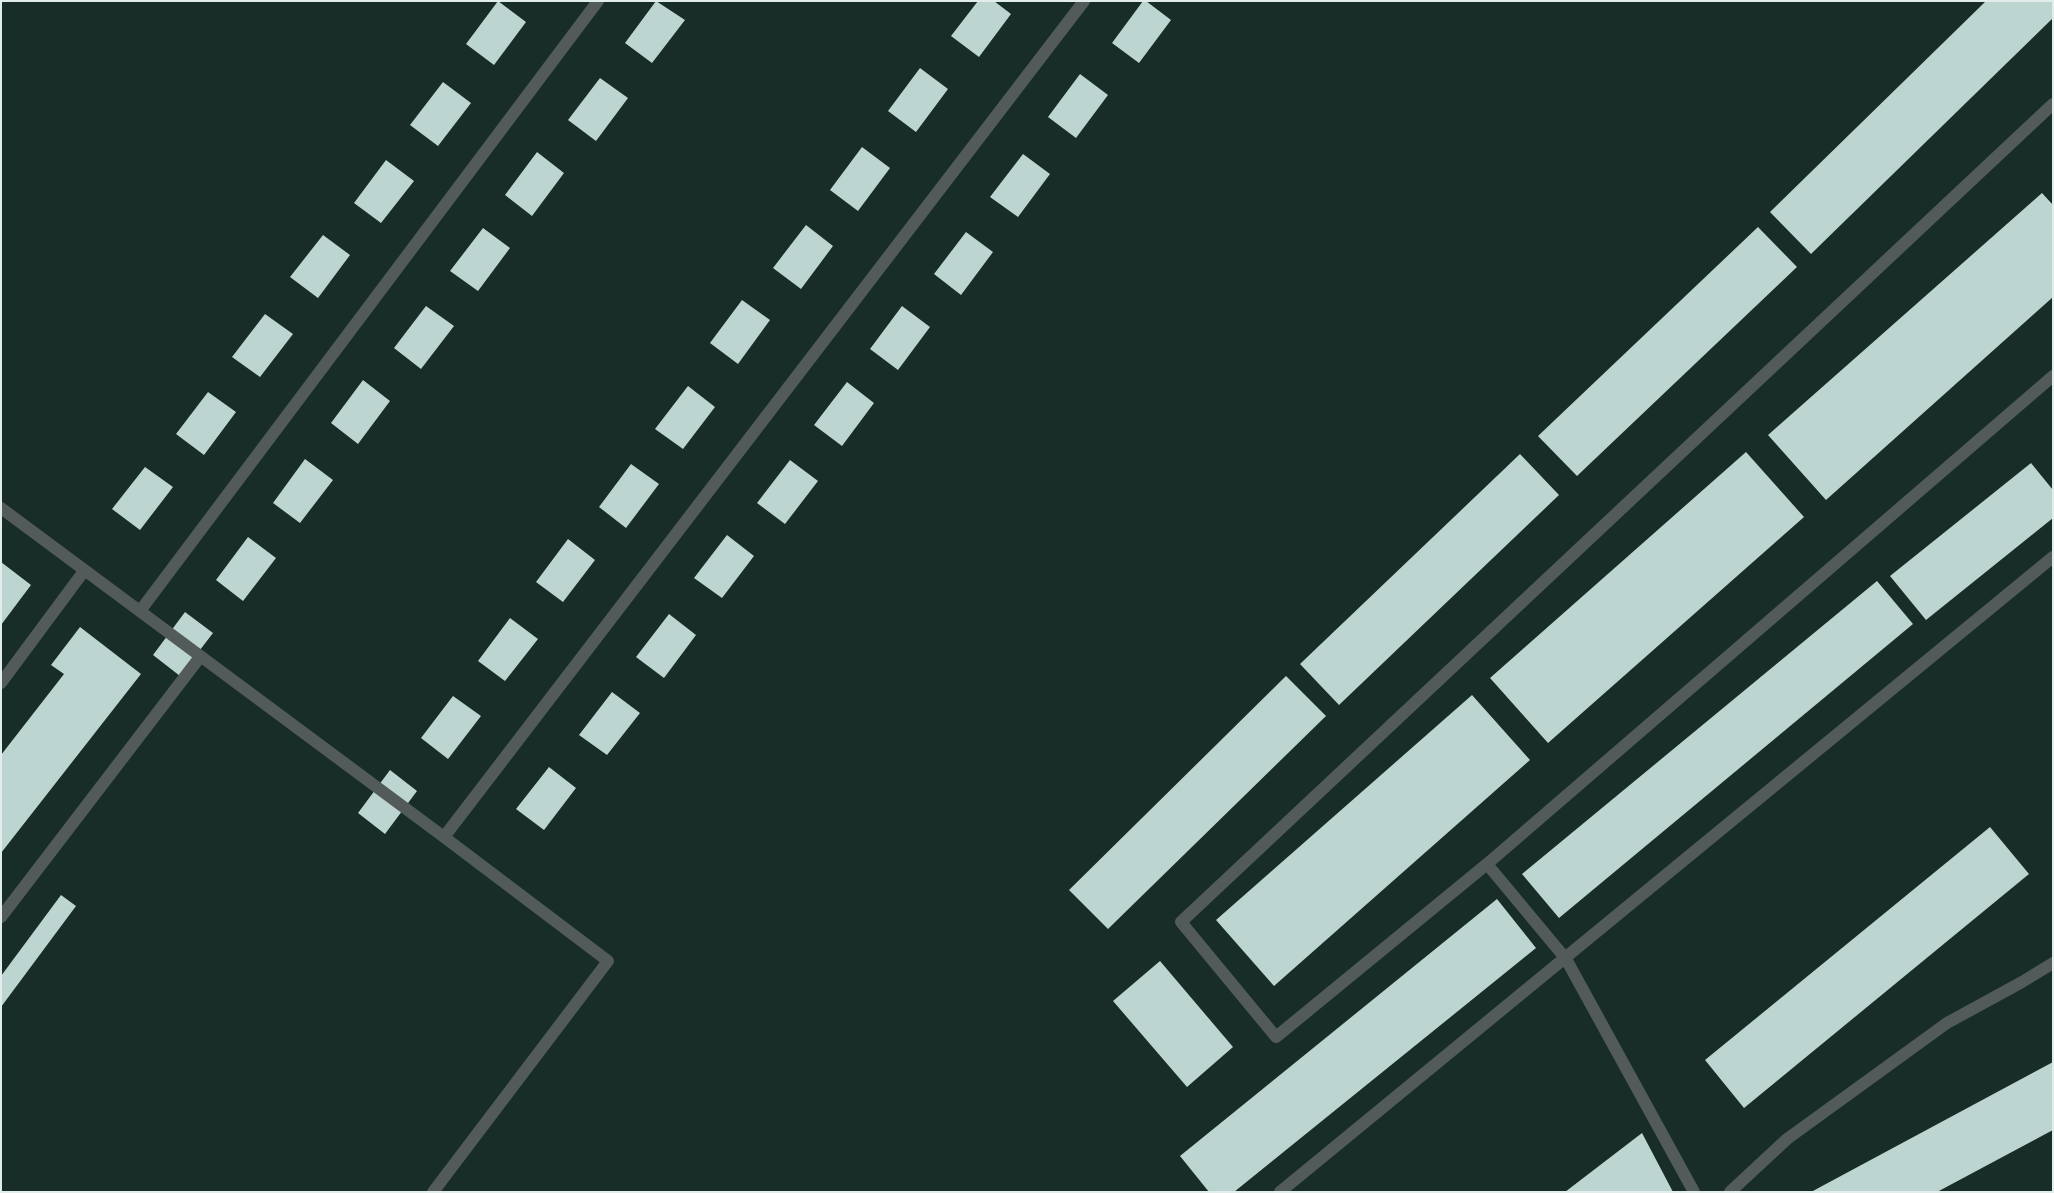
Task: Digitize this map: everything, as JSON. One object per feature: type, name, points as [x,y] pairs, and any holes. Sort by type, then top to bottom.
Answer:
[{"type":"street","points":[[140,611],[598,1]]},
{"type":"street","points":[[444,837],[1084,1]]},
{"type":"street","points":[[2053,104],[1181,922],[1276,1037],[1487,864],[2053,376]]},
{"type":"street","points":[[1,508],[444,837],[608,962],[433,1192]]},
{"type":"street","points":[[1280,1192],[1566,959],[2053,557]]},
{"type":"street","points":[[1,683],[84,571]]},
{"type":"street","points":[[1,917],[200,657]]},
{"type":"street","points":[[1487,864],[1566,959],[1694,1192]]},
{"type":"street","points":[[1730,1192],[1787,1139],[1940,1027],[2053,963]]},
{"type":"building","points":[[498,1],[526,22],[494,65],[466,44]]},
{"type":"building","points":[[656,1],[685,20],[652,63],[625,43]]},
{"type":"building","points":[[978,1],[994,1],[1011,14],[979,57],[951,36]]},
{"type":"building","points":[[1143,1],[1146,1],[1171,20],[1139,63],[1112,43]]},
{"type":"building","points":[[1986,1],[2053,1],[2053,18],[1811,254],[1770,212]]},
{"type":"building","points":[[920,68],[948,89],[916,132],[888,111]]},
{"type":"building","points":[[1080,74],[1108,95],[1076,138],[1048,117]]},
{"type":"building","points":[[600,78],[628,98],[596,141],[568,120]]},
{"type":"building","points":[[443,82],[471,103],[438,146],[410,125]]},
{"type":"building","points":[[862,147],[890,168],[858,211],[830,190]]},
{"type":"building","points":[[537,152],[564,173],[532,216],[505,195]]},
{"type":"building","points":[[1023,154],[1050,174],[1018,217],[990,197]]},
{"type":"building","points":[[386,160],[414,181],[381,223],[354,203]]},
{"type":"building","points":[[2042,193],[2053,205],[2053,297],[1826,500],[1768,435]]},
{"type":"building","points":[[806,225],[833,246],[801,289],[773,268]]},
{"type":"building","points":[[1758,227],[1797,267],[1577,476],[1538,436]]},
{"type":"building","points":[[483,228],[510,248],[478,291],[450,271]]},
{"type":"building","points":[[966,232],[993,252],[961,295],[934,274]]},
{"type":"building","points":[[323,235],[350,255],[318,298],[290,277]]},
{"type":"building","points":[[742,300],[770,320],[738,364],[710,343]]},
{"type":"building","points":[[426,306],[454,326],[421,369],[394,348]]},
{"type":"building","points":[[902,306],[930,327],[898,370],[870,349]]},
{"type":"building","points":[[265,314],[293,334],[260,377],[232,357]]},
{"type":"building","points":[[363,380],[390,401],[358,444],[331,423]]},
{"type":"building","points":[[847,382],[874,403],[842,446],[814,425]]},
{"type":"building","points":[[688,386],[715,407],[683,449],[655,429]]},
{"type":"building","points":[[208,392],[236,412],[204,455],[176,434]]},
{"type":"building","points":[[1746,452],[1804,517],[1548,743],[1490,678]]},
{"type":"building","points":[[1520,454],[1559,495],[1339,705],[1300,664]]},
{"type":"building","points":[[305,459],[333,480],[300,523],[273,503]]},
{"type":"building","points":[[790,460],[818,481],[785,524],[757,503]]},
{"type":"building","points":[[2031,463],[2053,490],[2053,518],[1926,620],[1890,576]]},
{"type":"building","points":[[631,464],[659,484],[626,528],[599,507]]},
{"type":"building","points":[[145,467],[173,487],[140,530],[112,509]]},
{"type":"building","points":[[727,535],[754,556],[722,598],[694,578]]},
{"type":"building","points":[[248,537],[276,558],[243,601],[216,580]]},
{"type":"building","points":[[568,539],[595,560],[563,602],[536,582]]},
{"type":"building","points":[[1,562],[31,585],[1,625]]},
{"type":"building","points":[[1877,581],[1913,624],[1559,918],[1522,874]]},
{"type":"building","points":[[185,612],[213,633],[180,676],[153,655]]},
{"type":"building","points":[[669,614],[696,635],[664,678],[636,657]]},
{"type":"building","points":[[510,618],[538,639],[505,681],[478,661]]},
{"type":"building","points":[[80,627],[141,674],[1,853],[1,755],[64,674],[51,665]]},
{"type":"building","points":[[1286,676],[1326,716],[1108,929],[1069,890]]},
{"type":"building","points":[[612,692],[640,713],[607,755],[579,735]]},
{"type":"building","points":[[1472,695],[1530,760],[1274,986],[1216,920]]},
{"type":"building","points":[[453,696],[481,716],[448,759],[421,738]]},
{"type":"building","points":[[549,767],[576,788],[544,830],[516,809]]},
{"type":"building","points":[[390,770],[417,791],[385,834],[358,813]]},
{"type":"building","points":[[1990,827],[2029,874],[1744,1108],[1705,1060]]},
{"type":"building","points":[[61,895],[76,906],[1,1007],[1,976]]},
{"type":"building","points":[[1497,899],[1536,948],[1234,1192],[1209,1192],[1180,1156]]},
{"type":"building","points":[[1160,961],[1233,1047],[1187,1087],[1113,1001]]},
{"type":"building","points":[[2053,1062],[2053,1130],[1937,1192],[1811,1192]]},
{"type":"building","points":[[1642,1133],[1673,1192],[1565,1192]]}]
